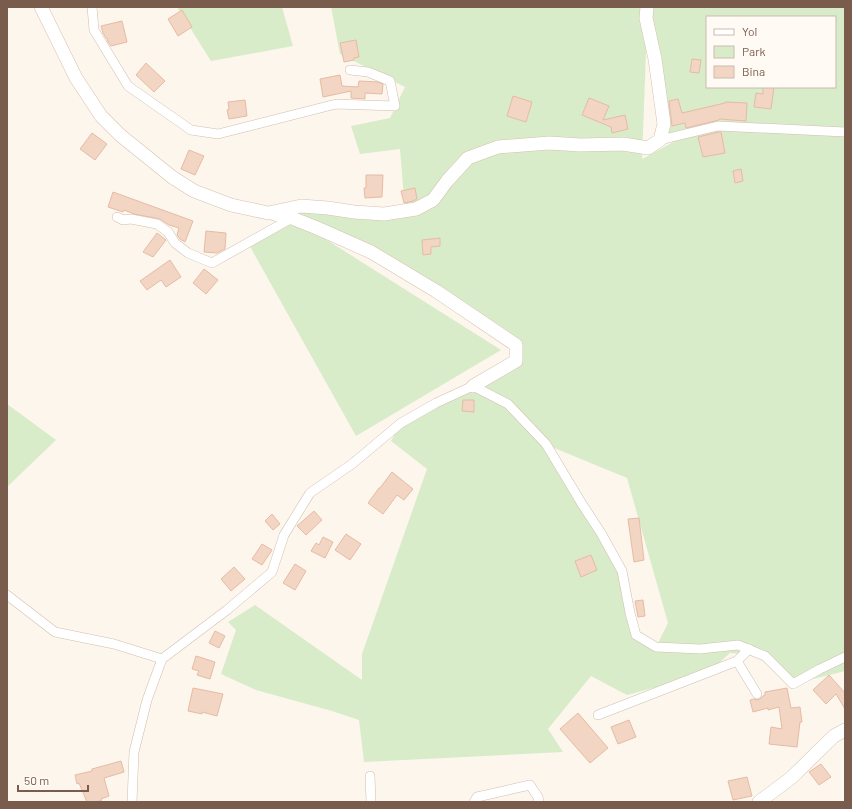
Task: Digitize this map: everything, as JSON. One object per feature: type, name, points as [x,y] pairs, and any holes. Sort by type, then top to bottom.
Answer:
[{"type":"street","points":[[41,7],[76,78],[101,116],[120,136],[172,177],[194,191],[230,205],[292,218],[371,252],[436,291],[516,345],[516,361],[473,386],[436,403],[401,423],[352,464],[310,493],[284,535],[272,572],[227,610],[162,659],[147,700],[134,752],[132,802]]},
{"type":"street","points":[[92,7],[94,30],[128,86],[191,130],[218,134],[336,104],[395,106],[390,81],[368,72],[350,70]]},
{"type":"street","points":[[647,7],[646,18],[664,124],[660,140]]},
{"type":"street","points":[[268,213],[301,206],[384,214],[416,209],[433,200],[447,181],[468,158],[498,147],[549,143],[580,145],[623,144],[648,148],[660,140],[718,126],[845,132]]},
{"type":"street","points":[[117,217],[123,220],[131,219],[157,224],[168,232],[175,243],[188,253],[212,263],[292,218]]},
{"type":"street","points":[[473,386],[508,404],[546,444],[622,571],[636,635],[656,647],[700,649],[738,645],[765,656],[794,684],[845,657]]},
{"type":"street","points":[[7,595],[55,632],[114,644],[162,659]]},
{"type":"street","points":[[598,715],[737,662],[749,649]]},
{"type":"street","points":[[737,662],[757,694]]},
{"type":"street","points":[[759,802],[791,778],[834,736],[845,730]]},
{"type":"street","points":[[370,776],[371,802]]},
{"type":"street","points":[[474,802],[477,797],[530,785],[538,797],[539,802]]},
{"type":"green space","points":[[177,7],[282,7],[293,46],[211,61]]},
{"type":"green space","points":[[331,7],[845,7],[845,671],[793,684],[765,656],[730,653],[708,673],[627,695],[591,676],[548,729],[563,752],[364,762],[359,720],[256,690],[221,674],[236,630],[228,622],[255,605],[362,680],[362,654],[427,469],[391,441],[401,423],[473,386],[499,399],[481,382],[516,361],[516,345],[409,275],[283,210],[405,210],[400,149],[360,154],[351,126],[390,118],[405,87],[340,54]],"holes":[[[647,26],[660,140],[677,140],[642,159]],[[547,445],[627,478],[668,623],[656,647],[636,635],[622,571]]]},
{"type":"green space","points":[[292,218],[501,350],[356,436],[248,243]]},
{"type":"green space","points":[[7,404],[56,440],[7,487]]},
{"type":"building","points":[[182,10],[192,27],[178,36],[168,19]]},
{"type":"building","points":[[122,21],[127,42],[111,46],[103,33],[101,26]]},
{"type":"building","points":[[356,40],[359,57],[354,58],[354,60],[344,62],[340,43]]},
{"type":"building","points":[[692,59],[701,60],[699,73],[690,72]]},
{"type":"building","points":[[146,63],[165,81],[154,92],[136,75]]},
{"type":"building","points":[[340,75],[342,86],[358,87],[359,81],[378,82],[383,84],[382,94],[365,93],[365,99],[351,98],[351,91],[323,97],[320,79]]},
{"type":"building","points":[[763,88],[774,88],[771,109],[754,107],[756,93],[763,94]]},
{"type":"building","points":[[513,96],[532,102],[526,122],[507,116]]},
{"type":"building","points":[[589,98],[609,106],[603,120],[625,115],[628,129],[612,133],[611,127],[582,115]]},
{"type":"building","points":[[678,99],[682,113],[725,102],[747,103],[746,121],[719,119],[686,128],[685,123],[672,126],[669,101]]},
{"type":"building","points":[[245,100],[247,116],[229,119],[227,110],[229,109],[228,102]]},
{"type":"building","points":[[721,132],[725,153],[703,157],[698,137]]},
{"type":"building","points":[[92,133],[107,144],[95,160],[80,149]]},
{"type":"building","points":[[189,150],[204,156],[195,175],[181,169]]},
{"type":"building","points":[[741,169],[743,181],[735,183],[733,171]]},
{"type":"building","points":[[366,175],[383,175],[382,197],[365,198],[364,188],[366,188]]},
{"type":"building","points":[[415,188],[417,199],[404,203],[401,191]]},
{"type":"building","points":[[113,192],[193,221],[185,242],[177,235],[179,228],[169,225],[160,219],[134,214],[124,210],[123,212],[108,207]]},
{"type":"building","points":[[206,231],[226,233],[225,249],[217,253],[204,252]]},
{"type":"building","points":[[157,233],[166,240],[153,257],[143,252]]},
{"type":"building","points":[[440,238],[440,246],[431,247],[431,254],[423,255],[422,240]]},
{"type":"building","points":[[170,260],[181,277],[166,287],[161,280],[147,290],[140,281]]},
{"type":"building","points":[[204,269],[218,280],[206,294],[193,283]]},
{"type":"building","points":[[463,400],[474,400],[474,412],[462,411]]},
{"type":"building","points":[[392,472],[413,489],[404,500],[397,495],[383,514],[368,503]]},
{"type":"building","points":[[314,511],[322,520],[306,535],[297,526]]},
{"type":"building","points":[[272,514],[280,524],[273,530],[265,521]]},
{"type":"building","points":[[639,518],[644,560],[634,562],[628,519]]},
{"type":"building","points":[[346,534],[361,544],[350,560],[335,550]]},
{"type":"building","points":[[323,537],[333,542],[325,558],[311,551],[316,543],[319,545]]},
{"type":"building","points":[[262,544],[272,550],[262,565],[252,559]]},
{"type":"building","points":[[591,555],[597,570],[581,577],[575,561]]},
{"type":"building","points":[[295,564],[306,571],[295,590],[283,583]]},
{"type":"building","points":[[234,567],[245,579],[231,591],[221,579]]},
{"type":"building","points":[[643,600],[645,616],[638,617],[635,601]]},
{"type":"building","points":[[215,631],[225,636],[219,648],[209,643]]},
{"type":"building","points":[[196,656],[215,662],[210,679],[197,675],[199,671],[192,669]]},
{"type":"building","points":[[829,675],[845,693],[845,709],[836,694],[826,704],[813,690]]},
{"type":"building","points":[[193,688],[223,694],[217,716],[202,712],[202,714],[188,711]]},
{"type":"building","points":[[787,688],[791,708],[800,707],[802,722],[800,722],[797,747],[769,744],[771,727],[782,729],[779,707],[753,712],[750,700],[760,699],[765,695],[765,692]]},
{"type":"building","points":[[578,713],[608,748],[590,763],[560,729]]},
{"type":"building","points":[[629,720],[636,737],[618,744],[611,727]]},
{"type":"building","points":[[121,761],[124,772],[104,778],[109,796],[97,802],[87,802],[79,783],[77,784],[75,775]]},
{"type":"building","points":[[821,764],[831,777],[819,785],[809,772]]},
{"type":"building","points":[[747,777],[752,796],[733,800],[728,781]]}]
